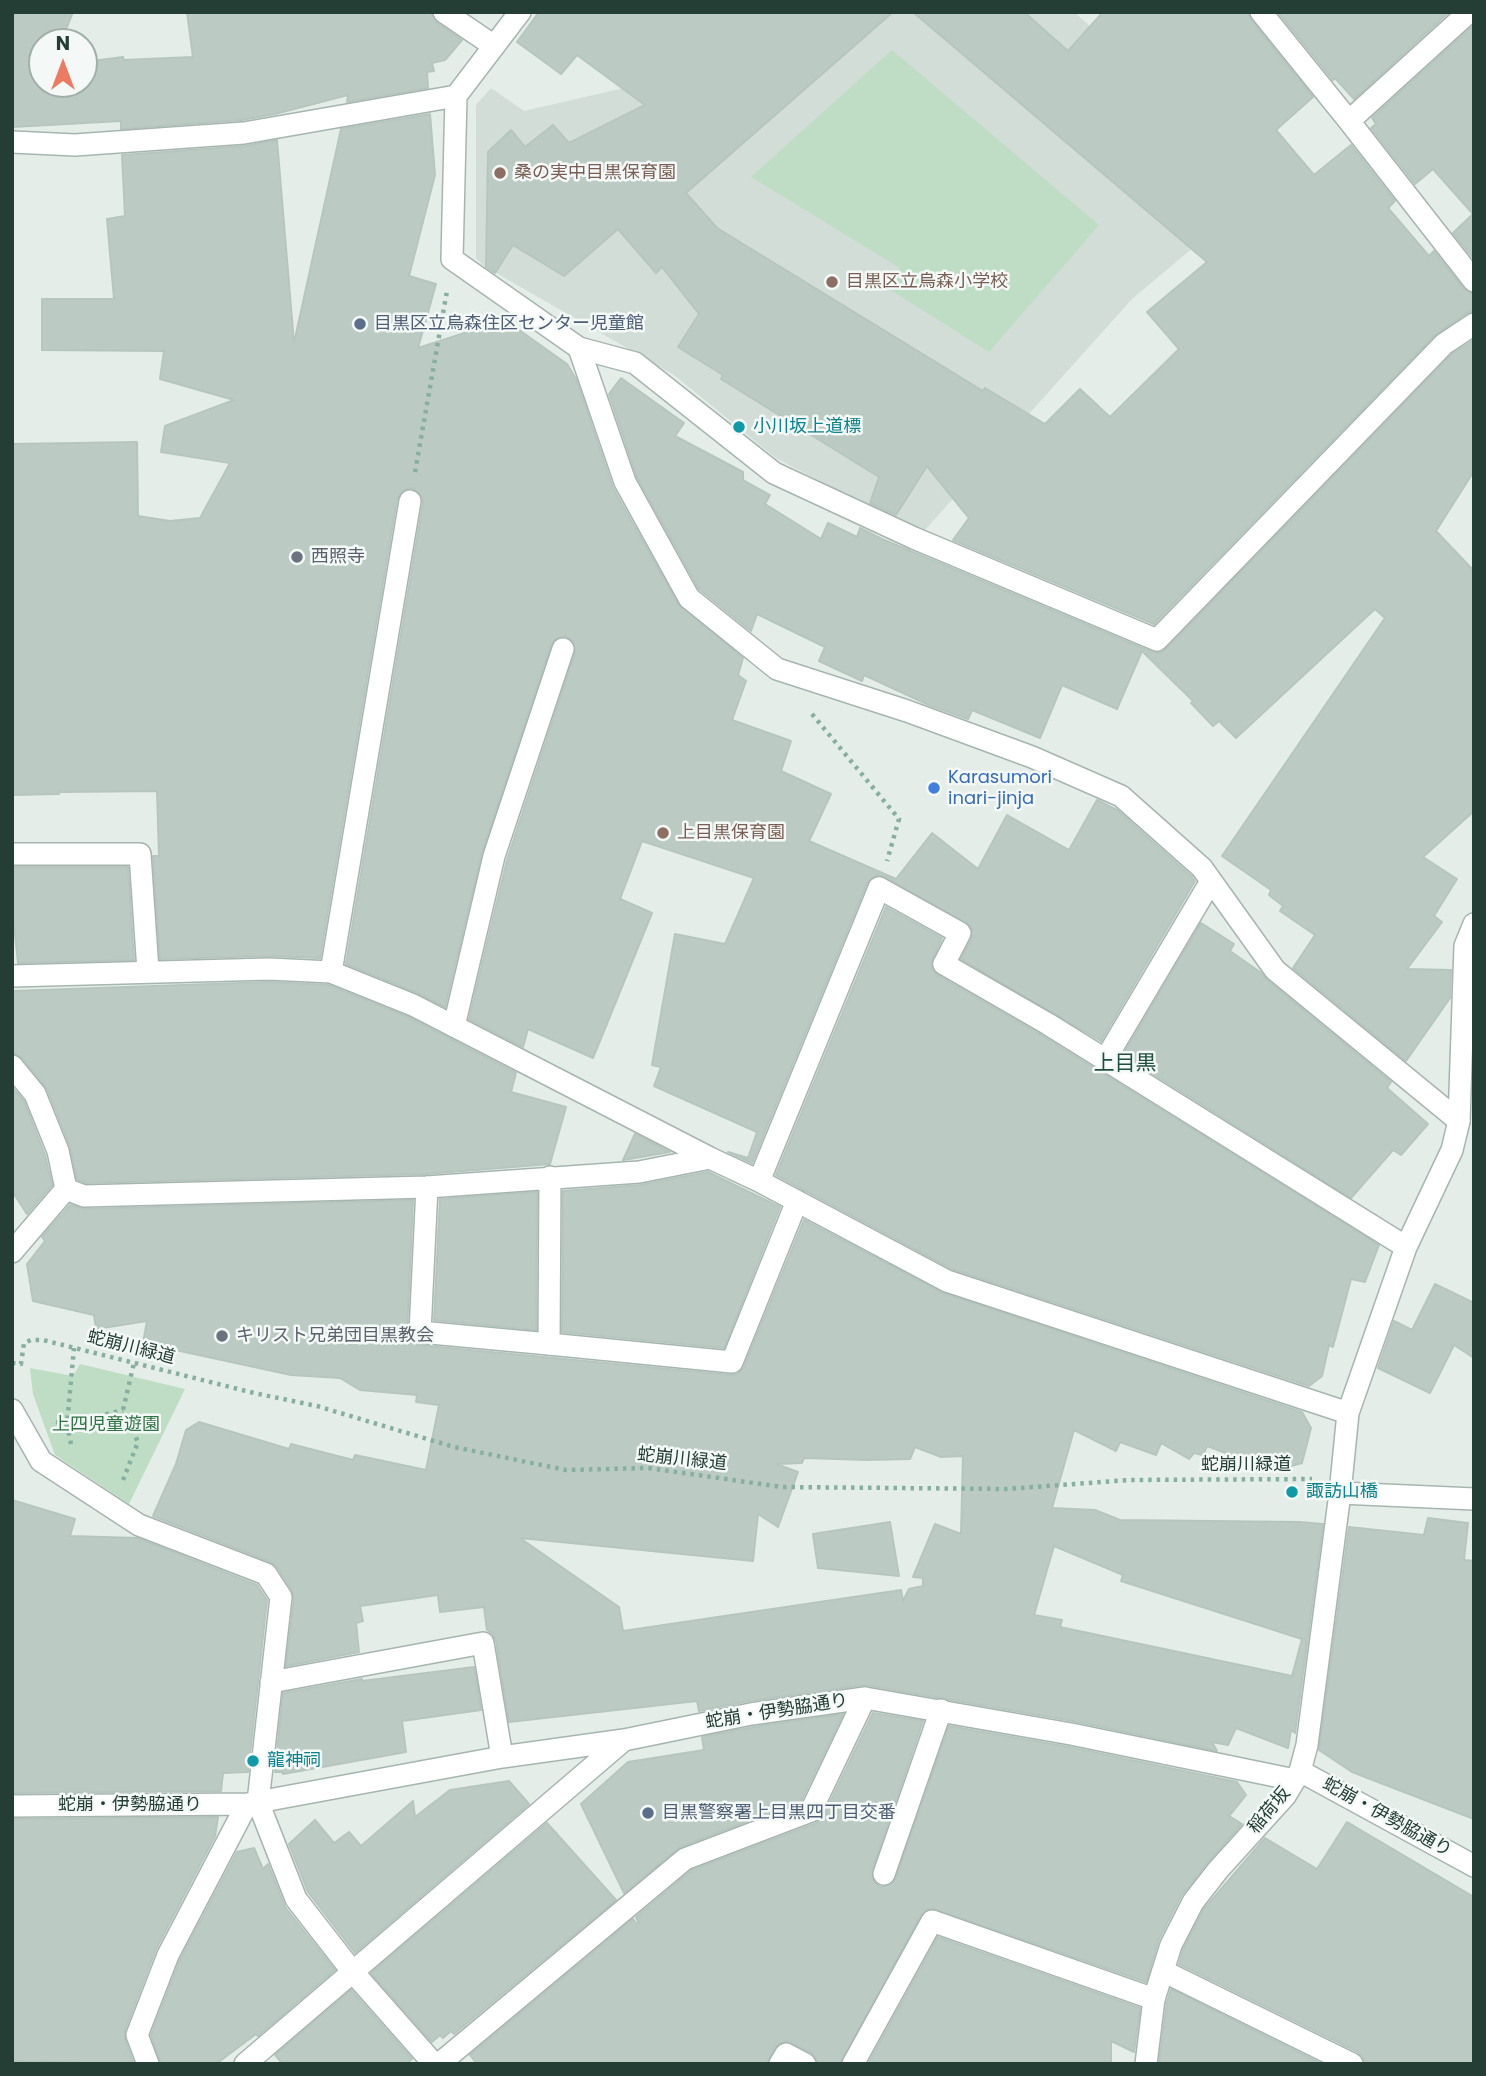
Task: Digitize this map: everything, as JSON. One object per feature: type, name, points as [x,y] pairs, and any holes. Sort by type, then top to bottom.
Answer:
[{"type":"street","points":[[444,12],[494,46]]},
{"type":"street","points":[[520,12],[456,96],[452,259],[579,348],[635,363],[774,473],[914,538],[1157,640],[1444,344],[1474,324]]},
{"type":"street","points":[[1261,12],[1474,281]]},
{"type":"street","points":[[1349,121],[1469,12]]},
{"type":"street","points":[[12,142],[75,145],[244,133],[456,96]]},
{"type":"street","points":[[579,348],[625,482],[689,598],[777,669],[908,711],[1007,748],[1121,796],[1202,868],[1275,970],[1459,1121]]},
{"type":"street","points":[[331,972],[410,501]]},
{"type":"street","points":[[454,1026],[494,856],[563,649]]},
{"type":"street","points":[[12,854],[140,854],[148,971]]},
{"type":"street","points":[[1105,1060],[1211,881]]},
{"type":"street","points":[[759,1181],[879,888],[960,933],[944,964],[1105,1060],[1406,1247]]},
{"type":"street","points":[[1469,953],[1474,924]]},
{"type":"street","name":"稲荷坂","points":[[1146,2064],[1154,1999],[1171,1945],[1193,1902],[1285,1796],[1297,1776],[1307,1745],[1348,1413],[1406,1247],[1452,1150],[1459,1121],[1469,953]]},
{"type":"street","points":[[12,976],[269,969],[331,972],[413,1005],[759,1181],[947,1281],[1348,1413]]},
{"type":"street","points":[[12,1066],[35,1094],[58,1151],[66,1189]]},
{"type":"street","points":[[66,1189],[84,1196],[427,1186],[639,1171],[710,1158]]},
{"type":"street","points":[[549,1344],[550,1177]]},
{"type":"street","points":[[427,1186],[420,1332],[732,1362],[797,1201]]},
{"type":"street","points":[[12,1252],[66,1189]]},
{"type":"street","points":[[12,1410],[41,1461],[139,1525],[267,1574],[281,1597],[253,1803],[168,1955],[137,2035],[148,2064]]},
{"type":"street","points":[[1341,1486],[1474,1499]]},
{"type":"street","points":[[271,1682],[483,1643],[502,1757]]},
{"type":"street","points":[[253,1803],[296,1899],[352,1971],[437,2064],[685,1859],[811,1811],[865,1698]]},
{"type":"street","name":"蛇崩・伊勢脇通り","points":[[12,1806],[253,1803],[502,1757],[624,1740],[751,1714],[865,1698],[1297,1776],[1474,1866]]},
{"type":"street","points":[[884,1874],[941,1710]]},
{"type":"street","points":[[245,2064],[624,1740]]},
{"type":"street","points":[[853,2064],[932,1922],[1154,1999]]},
{"type":"street","points":[[1163,1971],[1352,2064]]},
{"type":"street","points":[[780,2064],[786,2053],[805,2064]]},
{"type":"path","points":[[410,501],[452,259]]},
{"type":"path","points":[[812,714],[900,819],[879,888]]},
{"type":"path","name":"蛇崩川緑道","points":[[12,1363],[21,1364],[24,1343],[43,1340],[254,1393],[317,1406],[454,1447],[566,1470],[648,1468],[782,1487],[1007,1489],[1128,1480],[1341,1486]]},
{"type":"path","points":[[72,1455],[67,1424],[74,1348]]},
{"type":"path","points":[[121,1485],[138,1441],[123,1410],[134,1363]]},
{"type":"path","points":[[67,1424],[123,1410]]},
{"type":"shaded area","name":"目黒区立烏森小学校","points":[[751,12],[1074,12],[1269,184],[1132,299],[924,531],[852,498],[776,458],[674,375],[484,266],[476,258],[476,105],[491,88],[524,111],[680,75]]},
{"type":"green space","points":[[892,50],[1099,225],[989,352],[889,289],[900,268],[751,177]]},
{"type":"green space","name":"上四児童遊園","points":[[80,1364],[185,1389],[129,1504],[55,1455],[33,1394],[30,1368],[73,1376]]},
{"type":"building","points":[[12,12],[73,12],[67,28],[28,28],[28,98],[98,98],[98,60],[123,57],[124,60],[193,57],[187,12],[431,12],[436,22],[462,40],[445,60],[432,63],[434,71],[427,72],[428,88],[347,102],[348,95],[242,120],[121,129],[121,121],[12,127]]},
{"type":"building","points":[[539,12],[893,12],[686,193],[717,228],[983,391],[985,388],[1045,424],[1080,389],[1110,417],[1179,349],[1147,312],[1207,262],[913,12],[1024,12],[1068,51],[1103,12],[1248,12],[1251,20],[1313,97],[1276,130],[1314,175],[1351,145],[1395,201],[1388,208],[1429,256],[1434,251],[1464,289],[1474,294],[1474,311],[1435,335],[1154,624],[953,540],[969,518],[927,466],[896,515],[870,503],[879,477],[721,379],[723,375],[678,347],[699,314],[662,267],[656,273],[618,229],[564,276],[513,245],[495,273],[486,267],[488,152],[511,130],[525,147],[553,125],[569,143],[645,105],[577,55],[561,74],[517,42]]},
{"type":"building","points":[[1278,12],[1449,12],[1354,99],[1335,78],[1333,80]]},
{"type":"building","points":[[1474,25],[1474,259],[1453,233],[1473,214],[1433,169],[1415,184],[1371,128],[1376,124],[1372,118]]},
{"type":"building","points":[[430,114],[435,175],[409,276],[436,284],[418,348],[505,320],[567,364],[576,379],[613,488],[678,604],[743,658],[738,675],[746,681],[732,720],[791,741],[781,771],[831,794],[809,841],[896,879],[932,833],[978,869],[1007,815],[1069,850],[1097,800],[1117,810],[1195,881],[1101,1041],[961,959],[972,938],[971,926],[877,875],[867,883],[752,1163],[728,1152],[748,1158],[757,1132],[654,1086],[661,1067],[652,1065],[675,934],[725,944],[754,878],[642,841],[620,899],[652,913],[593,1058],[528,1029],[523,1047],[469,1019],[507,860],[575,653],[573,641],[566,636],[555,639],[551,645],[482,852],[445,1007],[346,964],[423,503],[422,496],[413,488],[405,489],[397,499],[320,958],[269,956],[160,959],[153,856],[159,856],[157,791],[12,795],[12,444],[137,442],[138,516],[170,521],[200,518],[230,463],[161,452],[165,426],[234,400],[160,379],[164,351],[42,350],[42,299],[114,299],[107,219],[125,216],[122,155],[245,146],[277,140],[294,343],[341,129]]},
{"type":"building","points":[[1474,340],[1474,471],[1436,531],[1474,571],[1474,811],[1423,857],[1457,879],[1434,916],[1442,922],[1407,969],[1451,970],[1450,998],[1406,1061],[1293,968],[1315,935],[1280,911],[1283,906],[1269,895],[1271,890],[1222,856],[1385,618],[1375,609],[1236,738],[1219,721],[1213,726],[1191,703],[1193,701],[1142,651],[1117,709],[1062,685],[1040,738],[972,710],[968,719],[929,705],[864,675],[862,681],[819,661],[825,647],[757,614],[751,631],[699,589],[637,477],[609,394],[621,378],[684,423],[675,436],[743,472],[743,480],[770,495],[765,504],[821,539],[828,523],[857,537],[860,528],[1159,653],[1166,649],[1452,354]]},
{"type":"building","points":[[12,867],[128,867],[134,960],[18,963],[12,906]]},
{"type":"building","points":[[886,907],[942,938],[931,963],[932,970],[937,975],[1041,1035],[1379,1245],[1365,1282],[1351,1279],[1333,1347],[1329,1345],[1322,1376],[1309,1386],[952,1269],[776,1175]]},
{"type":"building","points":[[1201,923],[1234,944],[1230,951],[1260,972],[1391,1082],[1387,1088],[1428,1124],[1401,1155],[1393,1150],[1351,1198],[1123,1055]]},
{"type":"building","points":[[269,982],[328,985],[408,1017],[516,1073],[511,1092],[566,1107],[550,1164],[426,1174],[86,1183],[77,1179],[70,1146],[47,1089],[22,1058],[12,1053],[12,991]]},
{"type":"building","points":[[12,1087],[24,1101],[45,1155],[52,1185],[27,1214],[12,1191]]},
{"type":"building","points":[[635,1134],[670,1152],[623,1160]]},
{"type":"building","points":[[708,1172],[780,1207],[724,1348],[562,1332],[563,1191],[640,1185]]},
{"type":"building","points":[[537,1192],[536,1330],[434,1320],[440,1199]]},
{"type":"building","points":[[413,1200],[407,1331],[409,1338],[418,1345],[731,1375],[738,1374],[744,1367],[804,1220],[943,1293],[1302,1412],[1311,1428],[1302,1463],[1274,1471],[1207,1446],[1203,1455],[1194,1453],[1189,1459],[1161,1443],[1156,1455],[1120,1442],[1116,1451],[1074,1430],[1052,1508],[1095,1510],[1120,1520],[1323,1524],[1295,1733],[1291,1730],[1288,1748],[1236,1728],[1228,1745],[1212,1742],[1217,1751],[1073,1721],[865,1685],[749,1701],[699,1711],[697,1701],[509,1722],[496,1641],[493,1634],[487,1630],[484,1607],[440,1612],[438,1595],[360,1606],[363,1621],[356,1623],[359,1652],[286,1666],[294,1598],[277,1567],[271,1562],[153,1516],[176,1464],[186,1430],[199,1422],[289,1449],[291,1444],[353,1460],[355,1455],[426,1470],[439,1405],[416,1402],[417,1395],[360,1390],[340,1378],[291,1375],[143,1343],[147,1321],[96,1329],[94,1315],[33,1301],[27,1264],[45,1241],[42,1237],[70,1205],[84,1209]],"holes":[[[915,1447],[941,1457],[963,1456],[961,1534],[935,1524],[913,1577],[923,1578],[923,1586],[909,1589],[903,1601],[901,1590],[623,1631],[619,1607],[520,1538],[753,1561],[758,1514],[778,1527],[798,1472],[776,1464],[802,1463],[804,1458],[910,1459]],[[1054,1546],[1123,1575],[1121,1581],[1302,1639],[1292,1676],[1060,1627],[1062,1620],[1034,1615]]]},
{"type":"building","points":[[1435,1284],[1474,1303],[1474,1358],[1454,1345],[1430,1393],[1378,1368],[1394,1321],[1412,1330]]},
{"type":"building","points":[[12,1500],[75,1519],[70,1536],[137,1538],[257,1585],[267,1600],[248,1772],[223,1773],[221,1791],[12,1793]]},
{"type":"building","points":[[1428,1518],[1468,1523],[1464,1560],[1474,1561],[1474,1819],[1352,1772],[1319,1750],[1349,1527],[1424,1535]]},
{"type":"building","points":[[890,1522],[899,1576],[818,1568],[813,1534]]},
{"type":"building","points":[[474,1667],[481,1710],[402,1721],[406,1752],[283,1774],[275,1772],[283,1693],[362,1679]]},
{"type":"building","points":[[873,1713],[923,1721],[872,1870],[874,1882],[880,1887],[892,1884],[896,1878],[949,1726],[1069,1747],[1237,1782],[1246,1795],[1229,1816],[1242,1824],[1181,1896],[1159,1939],[1146,1982],[931,1908],[921,1915],[840,2064],[818,2064],[812,2053],[786,2041],[775,2047],[767,2064],[477,2064],[470,2055],[633,1919],[639,1923],[636,1917],[692,1870],[817,1823],[823,1817]]},
{"type":"building","points":[[843,1714],[801,1801],[680,1847],[624,1893],[581,1804],[628,1762],[704,1750],[702,1737]]},
{"type":"building","points":[[509,1781],[529,1804],[355,1953],[308,1892],[289,1844],[315,1820],[334,1843],[349,1832],[361,1846],[413,1801],[415,1817],[450,1790]]},
{"type":"building","points":[[218,1817],[215,1836],[156,1949],[125,2030],[125,2040],[134,2064],[12,2061],[12,1819]]},
{"type":"building","points":[[1347,1822],[1474,1897],[1474,2064],[1365,2064],[1358,2052],[1179,1964],[1183,1950],[1204,1909],[1265,1838],[1317,1869]]},
{"type":"building","points":[[547,1823],[616,1900],[454,2034],[451,2031],[443,2038],[440,2035],[432,2042],[371,1973]]},
{"type":"building","points":[[254,1848],[263,1869],[268,1864],[285,1907],[335,1970],[258,2036],[256,2034],[216,2064],[161,2064],[151,2035],[180,1960],[237,1852]]},
{"type":"building","points":[[938,1937],[1140,2008],[1134,2052],[1111,2041],[1111,2064],[868,2064]]},
{"type":"building","points":[[1171,1989],[1322,2064],[1159,2063]]},
{"type":"building","points":[[351,1990],[412,2059],[406,2064],[283,2064],[275,2055]]},
{"type":"place","name":"桑の実中目黒保育園","points":[[500,173]]},
{"type":"place","name":"目黒区立烏森小学校","points":[[832,282]]},
{"type":"place","name":"目黒区立烏森住区センター児童館","points":[[360,324]]},
{"type":"place","name":"小川坂上道標","points":[[739,427]]},
{"type":"place","name":"西照寺","points":[[297,557]]},
{"type":"place","name":"Karasumori inari-jinja","points":[[934,788]]},
{"type":"place","name":"上目黒保育園","points":[[663,833]]},
{"type":"place","name":"キリスト兄弟団目黒教会","points":[[222,1336]]},
{"type":"place","name":"諏訪山橋","points":[[1292,1492]]},
{"type":"place","name":"龍神祠","points":[[253,1761]]},
{"type":"place","name":"目黒警察署上目黒四丁目交番","points":[[648,1813]]},
{"type":"district","name":"上目黒","points":[[1125,1065]]}]
